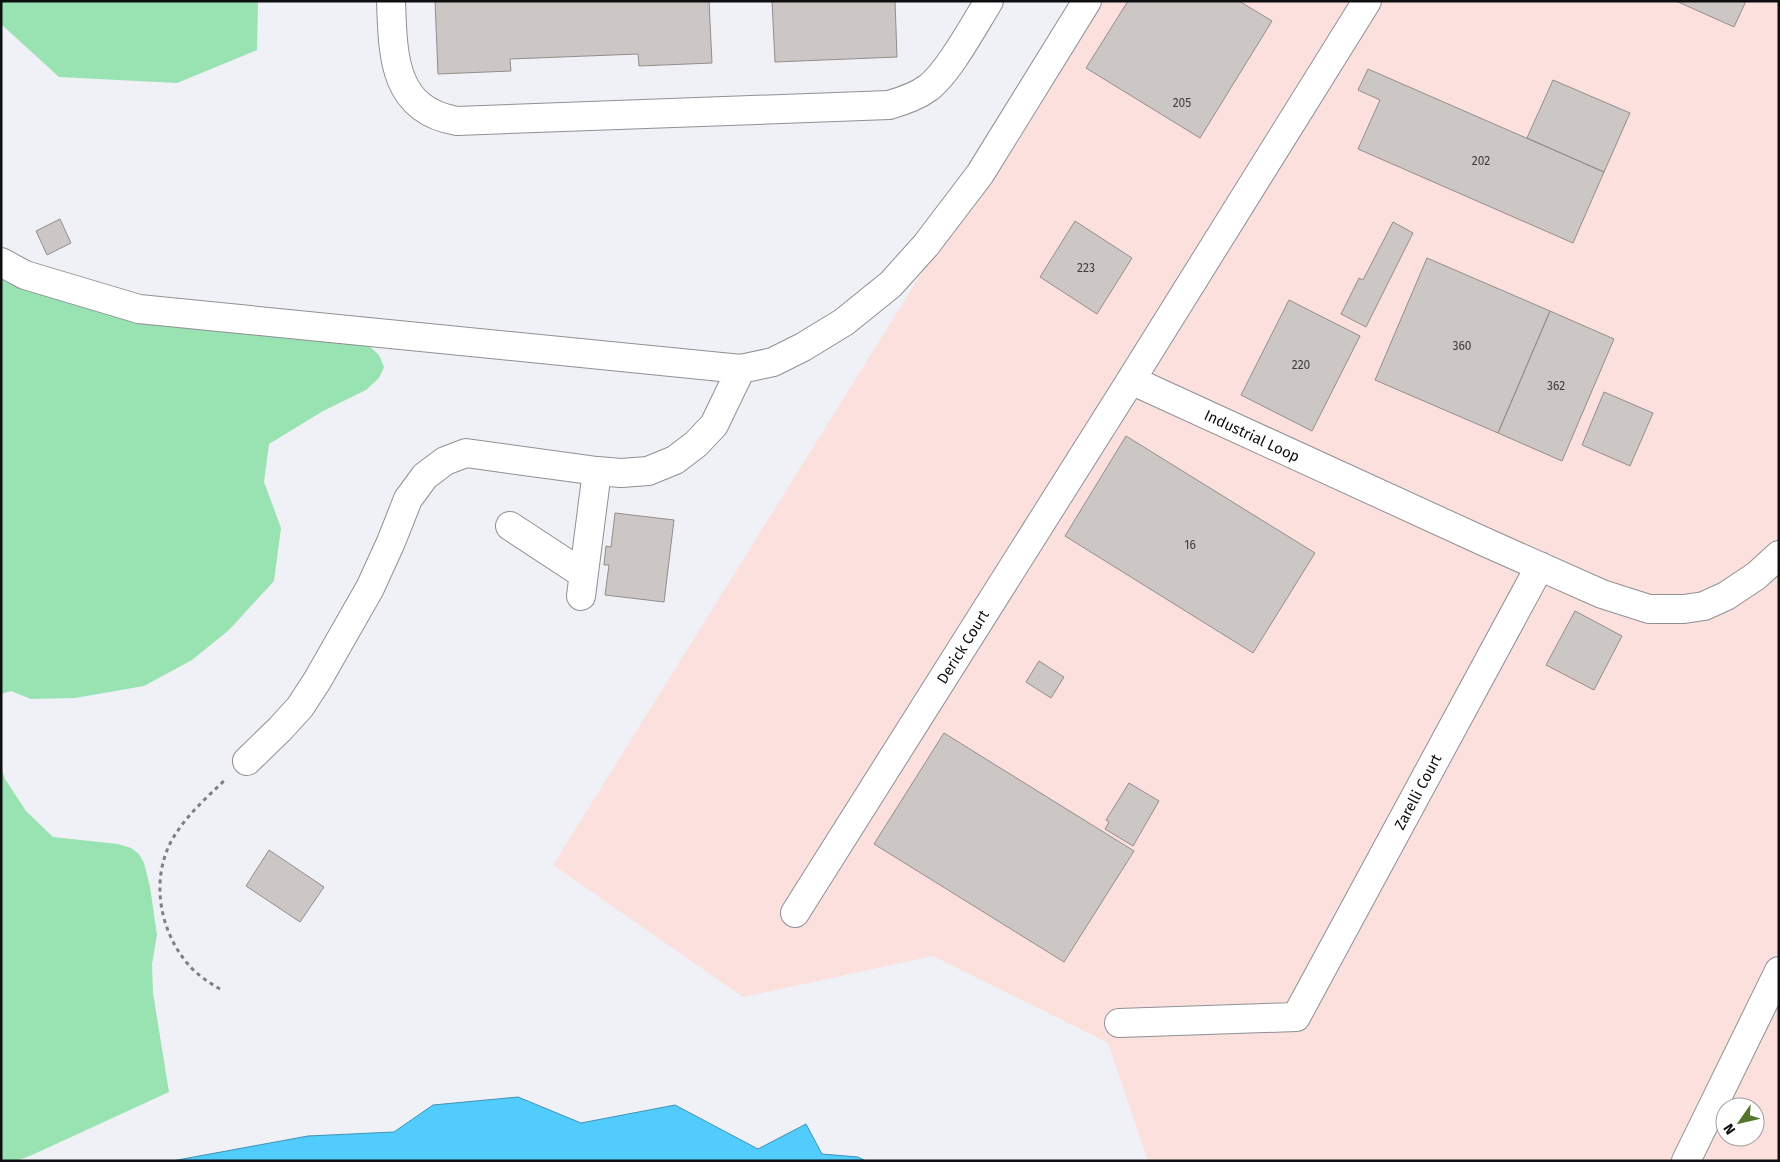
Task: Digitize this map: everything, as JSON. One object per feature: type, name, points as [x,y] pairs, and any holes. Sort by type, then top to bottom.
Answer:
[{"type":"street","points":[[391,1],[393,46],[397,68],[405,86],[414,99],[429,111],[444,119],[457,121],[889,104],[903,101],[917,95],[938,78],[989,1]]},
{"type":"street","points":[[1,262],[25,274],[139,309],[741,369],[773,362],[844,322],[892,284],[926,245],[980,174],[1087,1]]},
{"type":"street","points":[[1131,380],[1367,1]]},
{"type":"street","points":[[247,761],[300,707],[317,681],[370,588],[408,499],[425,476],[444,461],[466,453],[597,471],[621,473],[648,471],[675,460],[696,444],[714,425],[741,369]]},
{"type":"street","name":"Industrial Loop","points":[[1131,380],[1484,542],[1602,594],[1649,609],[1684,609],[1704,606],[1726,596],[1756,576],[1779,555]]},
{"type":"street","name":"Derick Court","points":[[795,913],[1131,380]]},
{"type":"street","points":[[510,526],[582,585],[597,471]]},
{"type":"street","name":"Zarelli Court","points":[[1119,1023],[1296,1017],[1540,566]]},
{"type":"street","points":[[1686,1161],[1779,971]]},
{"type":"path","points":[[220,989],[204,979],[188,964],[175,945],[161,910],[159,890],[163,863],[172,839],[190,814],[247,761]]},
{"type":"shaded area","points":[[1091,1],[1779,1],[1779,1161],[1148,1161],[1108,1043],[933,956],[743,997],[553,865]]},
{"type":"green space","points":[[1,1],[258,1],[257,50],[177,83],[59,77],[1,24]]},
{"type":"green space","points":[[1,278],[22,287],[369,346],[379,355],[384,367],[379,378],[366,390],[323,411],[269,444],[264,482],[281,528],[274,581],[229,630],[192,660],[144,686],[75,698],[31,699],[11,691],[1,694]]},
{"type":"green space","points":[[1,768],[5,779],[26,811],[53,837],[118,844],[131,848],[139,854],[144,863],[150,887],[157,935],[152,964],[153,993],[169,1092],[16,1161],[1,1161]]},
{"type":"water","points":[[518,1097],[581,1123],[675,1105],[758,1149],[806,1124],[822,1154],[858,1157],[866,1161],[172,1161],[308,1136],[394,1132],[433,1105]]},
{"type":"building","points":[[435,1],[709,1],[712,63],[639,66],[638,54],[510,59],[511,71],[438,74]]},
{"type":"building","points":[[772,1],[895,1],[897,57],[775,62]]},
{"type":"building","points":[[1128,1],[1239,1],[1272,21],[1200,138],[1086,68]]},
{"type":"building","points":[[1676,1],[1746,1],[1734,27]]},
{"type":"building","points":[[1368,69],[1604,172],[1573,243],[1358,149],[1380,100],[1358,90]]},
{"type":"building","points":[[1553,80],[1630,113],[1604,172],[1527,138]]},
{"type":"building","points":[[60,219],[71,243],[47,255],[36,231]]},
{"type":"building","points":[[1075,221],[1132,258],[1097,314],[1040,277]]},
{"type":"building","points":[[1393,222],[1413,233],[1366,327],[1341,314],[1359,278],[1363,280]]},
{"type":"building","points":[[1427,258],[1550,311],[1498,433],[1375,380]]},
{"type":"building","points":[[1289,300],[1360,336],[1312,431],[1241,395]]},
{"type":"building","points":[[1550,311],[1614,339],[1562,461],[1498,433]]},
{"type":"building","points":[[1604,392],[1653,413],[1630,466],[1582,445]]},
{"type":"building","points":[[1126,436],[1315,553],[1253,653],[1065,536]]},
{"type":"building","points":[[615,513],[674,520],[664,602],[605,595],[609,565],[604,565],[606,546],[611,547]]},
{"type":"building","points":[[1575,611],[1622,636],[1594,690],[1546,665]]},
{"type":"building","points":[[1039,661],[1064,677],[1051,698],[1026,682]]},
{"type":"building","points":[[944,733],[1134,851],[1064,962],[874,844]]},
{"type":"building","points":[[1129,783],[1159,801],[1133,846],[1105,829],[1109,822],[1106,820]]},
{"type":"building","points":[[269,850],[324,887],[300,922],[246,886]]}]
